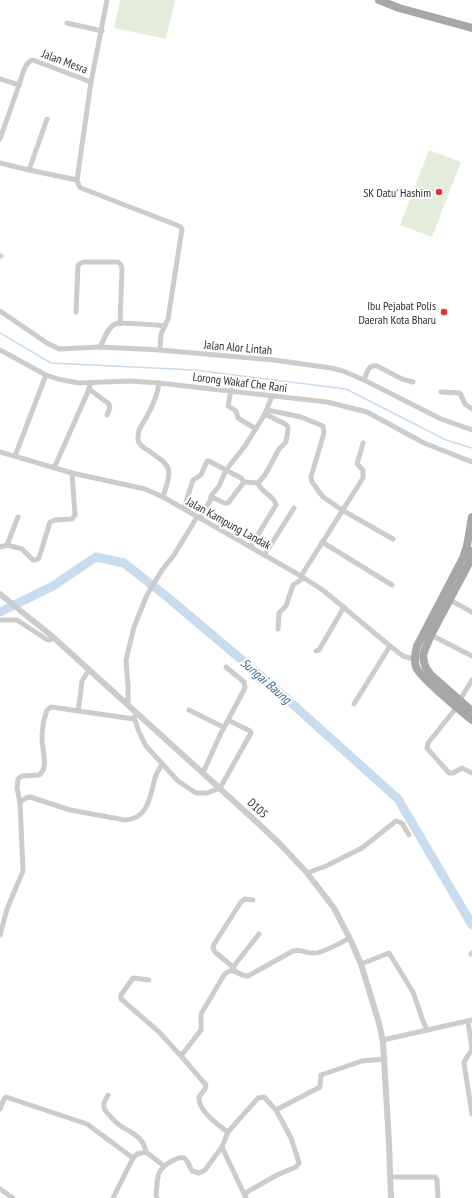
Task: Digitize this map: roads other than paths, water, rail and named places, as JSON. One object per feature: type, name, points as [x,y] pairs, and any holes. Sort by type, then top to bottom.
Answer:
[{"type":"main road","points":[[380,0],[399,8],[472,28]]},
{"type":"main road","points":[[472,517],[463,558],[417,646],[415,660],[417,668],[424,677],[458,704],[472,711]]},
{"type":"main road","points":[[472,551],[468,565],[431,635],[423,656],[426,668],[431,675],[472,720]]},
{"type":"street","points":[[107,0],[92,82],[77,180],[81,188],[181,227],[182,232],[168,319],[161,334],[160,350]]},
{"type":"street","points":[[67,23],[102,31]]},
{"type":"street","name":"Jalan Mesra","points":[[0,139],[28,62],[33,60],[92,82]]},
{"type":"street","points":[[0,79],[19,85]]},
{"type":"street","points":[[29,170],[47,119]]},
{"type":"street","points":[[0,163],[77,180]]},
{"type":"street","points":[[76,312],[79,264],[84,262],[118,262],[122,269],[120,324]]},
{"type":"street","name":"Jalan Alor Lintah","points":[[0,311],[47,343],[59,349],[100,348],[160,350],[274,360],[343,371],[441,419],[472,430]]},
{"type":"street","points":[[100,348],[110,328],[114,325],[165,326]]},
{"type":"street","name":"Lorong Wakaf Che Rani","points":[[0,350],[46,376],[79,383],[130,381],[159,383],[327,402],[367,412],[424,444],[472,462]]},
{"type":"street","points":[[364,380],[370,366],[374,365],[402,379],[413,382]]},
{"type":"street","points":[[15,456],[46,376]]},
{"type":"street","points":[[54,468],[90,389],[91,382]]},
{"type":"street","points":[[159,383],[158,390],[146,418],[139,428],[138,440],[140,444],[162,460],[169,469],[169,478],[163,497]]},
{"type":"street","points":[[90,389],[109,404],[110,408],[107,415]]},
{"type":"street","points":[[231,390],[227,404],[228,407],[236,411],[239,419],[256,429]]},
{"type":"street","points":[[440,392],[460,393],[467,406],[472,409]]},
{"type":"street","points":[[128,705],[126,660],[134,627],[147,595],[162,570],[174,555],[211,499],[211,496],[219,486],[226,470],[256,429],[266,412],[272,396]]},
{"type":"street","points":[[184,509],[193,480],[200,474],[206,462],[226,470],[241,478],[248,484],[258,483],[265,475],[279,449],[286,442],[288,430],[288,427],[285,424],[266,412]]},
{"type":"street","points":[[266,412],[301,417],[324,427],[324,433],[311,479],[312,482],[323,497],[342,510],[393,539]]},
{"type":"street","points":[[278,629],[279,613],[286,606],[293,585],[303,577],[322,542],[363,478],[362,470],[357,464],[363,443]]},
{"type":"street","name":"Jalan Kampung Landak","points":[[0,452],[72,473],[145,489],[163,497],[303,577],[344,606],[403,656],[424,662]]},
{"type":"street","points":[[0,547],[7,545],[22,549],[33,560],[39,558],[50,522],[55,520],[72,519],[74,515],[72,473]]},
{"type":"street","points":[[211,499],[214,498],[224,503],[228,503],[244,482]]},
{"type":"street","points":[[251,546],[276,505],[274,500],[259,487],[258,483]]},
{"type":"street","points":[[265,554],[294,508]]},
{"type":"street","points":[[7,545],[18,517]]},
{"type":"street","points":[[322,542],[392,586]]},
{"type":"street","name":"D105","points":[[2,596],[53,637],[282,846],[307,873],[334,908],[350,938],[361,964],[383,1040],[388,1109],[391,1198]]},
{"type":"street","points":[[450,600],[472,612]]},
{"type":"street","points":[[316,651],[319,650],[344,606]]},
{"type":"street","points":[[0,620],[17,620],[46,639],[50,640],[53,637]]},
{"type":"street","points":[[431,635],[472,656]]},
{"type":"street","points":[[354,704],[390,646]]},
{"type":"street","points":[[203,773],[223,728],[245,688],[244,682],[226,667]]},
{"type":"street","points":[[78,711],[82,681],[89,670]]},
{"type":"street","points":[[472,680],[458,704],[428,743],[427,748],[449,773],[462,768],[472,773]]},
{"type":"street","points":[[0,935],[7,909],[23,871],[20,802],[17,788],[19,778],[22,776],[41,775],[44,770],[42,739],[46,710],[52,707],[134,719]]},
{"type":"street","points":[[134,710],[134,719],[146,746],[178,781],[196,793],[207,793],[220,788],[251,733],[247,729],[228,720]]},
{"type":"street","points":[[189,710],[223,728]]},
{"type":"street","points":[[20,802],[30,797],[70,810],[131,820],[137,818],[143,813],[149,801],[157,774],[162,764]]},
{"type":"street","points":[[307,873],[326,866],[362,848],[396,821],[402,823],[409,835]]},
{"type":"street","points":[[253,900],[245,899],[241,902],[214,944],[213,948],[215,952],[243,976],[248,976],[293,951],[298,950],[318,953],[350,938]]},
{"type":"street","points":[[181,1056],[201,1030],[201,1014],[224,975],[234,969],[259,934]]},
{"type":"street","points":[[361,964],[389,953],[413,992],[423,1021],[428,1030]]},
{"type":"street","points":[[149,980],[133,978],[121,996],[121,999],[158,1031],[206,1085],[206,1088],[199,1097],[200,1104],[214,1122],[228,1132]]},
{"type":"street","points":[[383,1040],[470,1020],[472,1050],[464,1063],[472,1114]]},
{"type":"street","points":[[276,1110],[320,1087],[321,1075],[362,1061],[385,1059]]},
{"type":"street","points":[[108,1095],[104,1104],[105,1111],[117,1123],[137,1136],[142,1141],[146,1152],[164,1166]]},
{"type":"street","points":[[0,1109],[6,1097],[87,1124],[133,1158]]},
{"type":"street","points":[[157,1198],[158,1174],[164,1166],[179,1157],[186,1160],[192,1171],[200,1173],[205,1170],[222,1147],[228,1132],[258,1098],[264,1097],[276,1110],[291,1138],[299,1163],[247,1192],[245,1197]]},
{"type":"street","points":[[222,1147],[245,1197]]},
{"type":"street","points":[[113,1198],[133,1158],[137,1154],[146,1152]]},
{"type":"street","points":[[390,1177],[435,1177],[438,1180],[438,1198]]},
{"type":"street","points":[[0,1190],[13,1198]]},
{"type":"waterway","points":[[0,333],[51,363],[194,370],[346,389],[446,440],[472,448]]},
{"type":"waterway","name":"Sungai Baung","points":[[0,612],[53,586],[96,557],[124,563],[166,596],[268,682],[398,799],[472,925]]},
{"type":"place","name":"SK Datu' Hashim","points":[[439,192]]},
{"type":"place","name":"Ibu Pejabat Polis Daerah Kota Bharu","points":[[444,312]]}]
